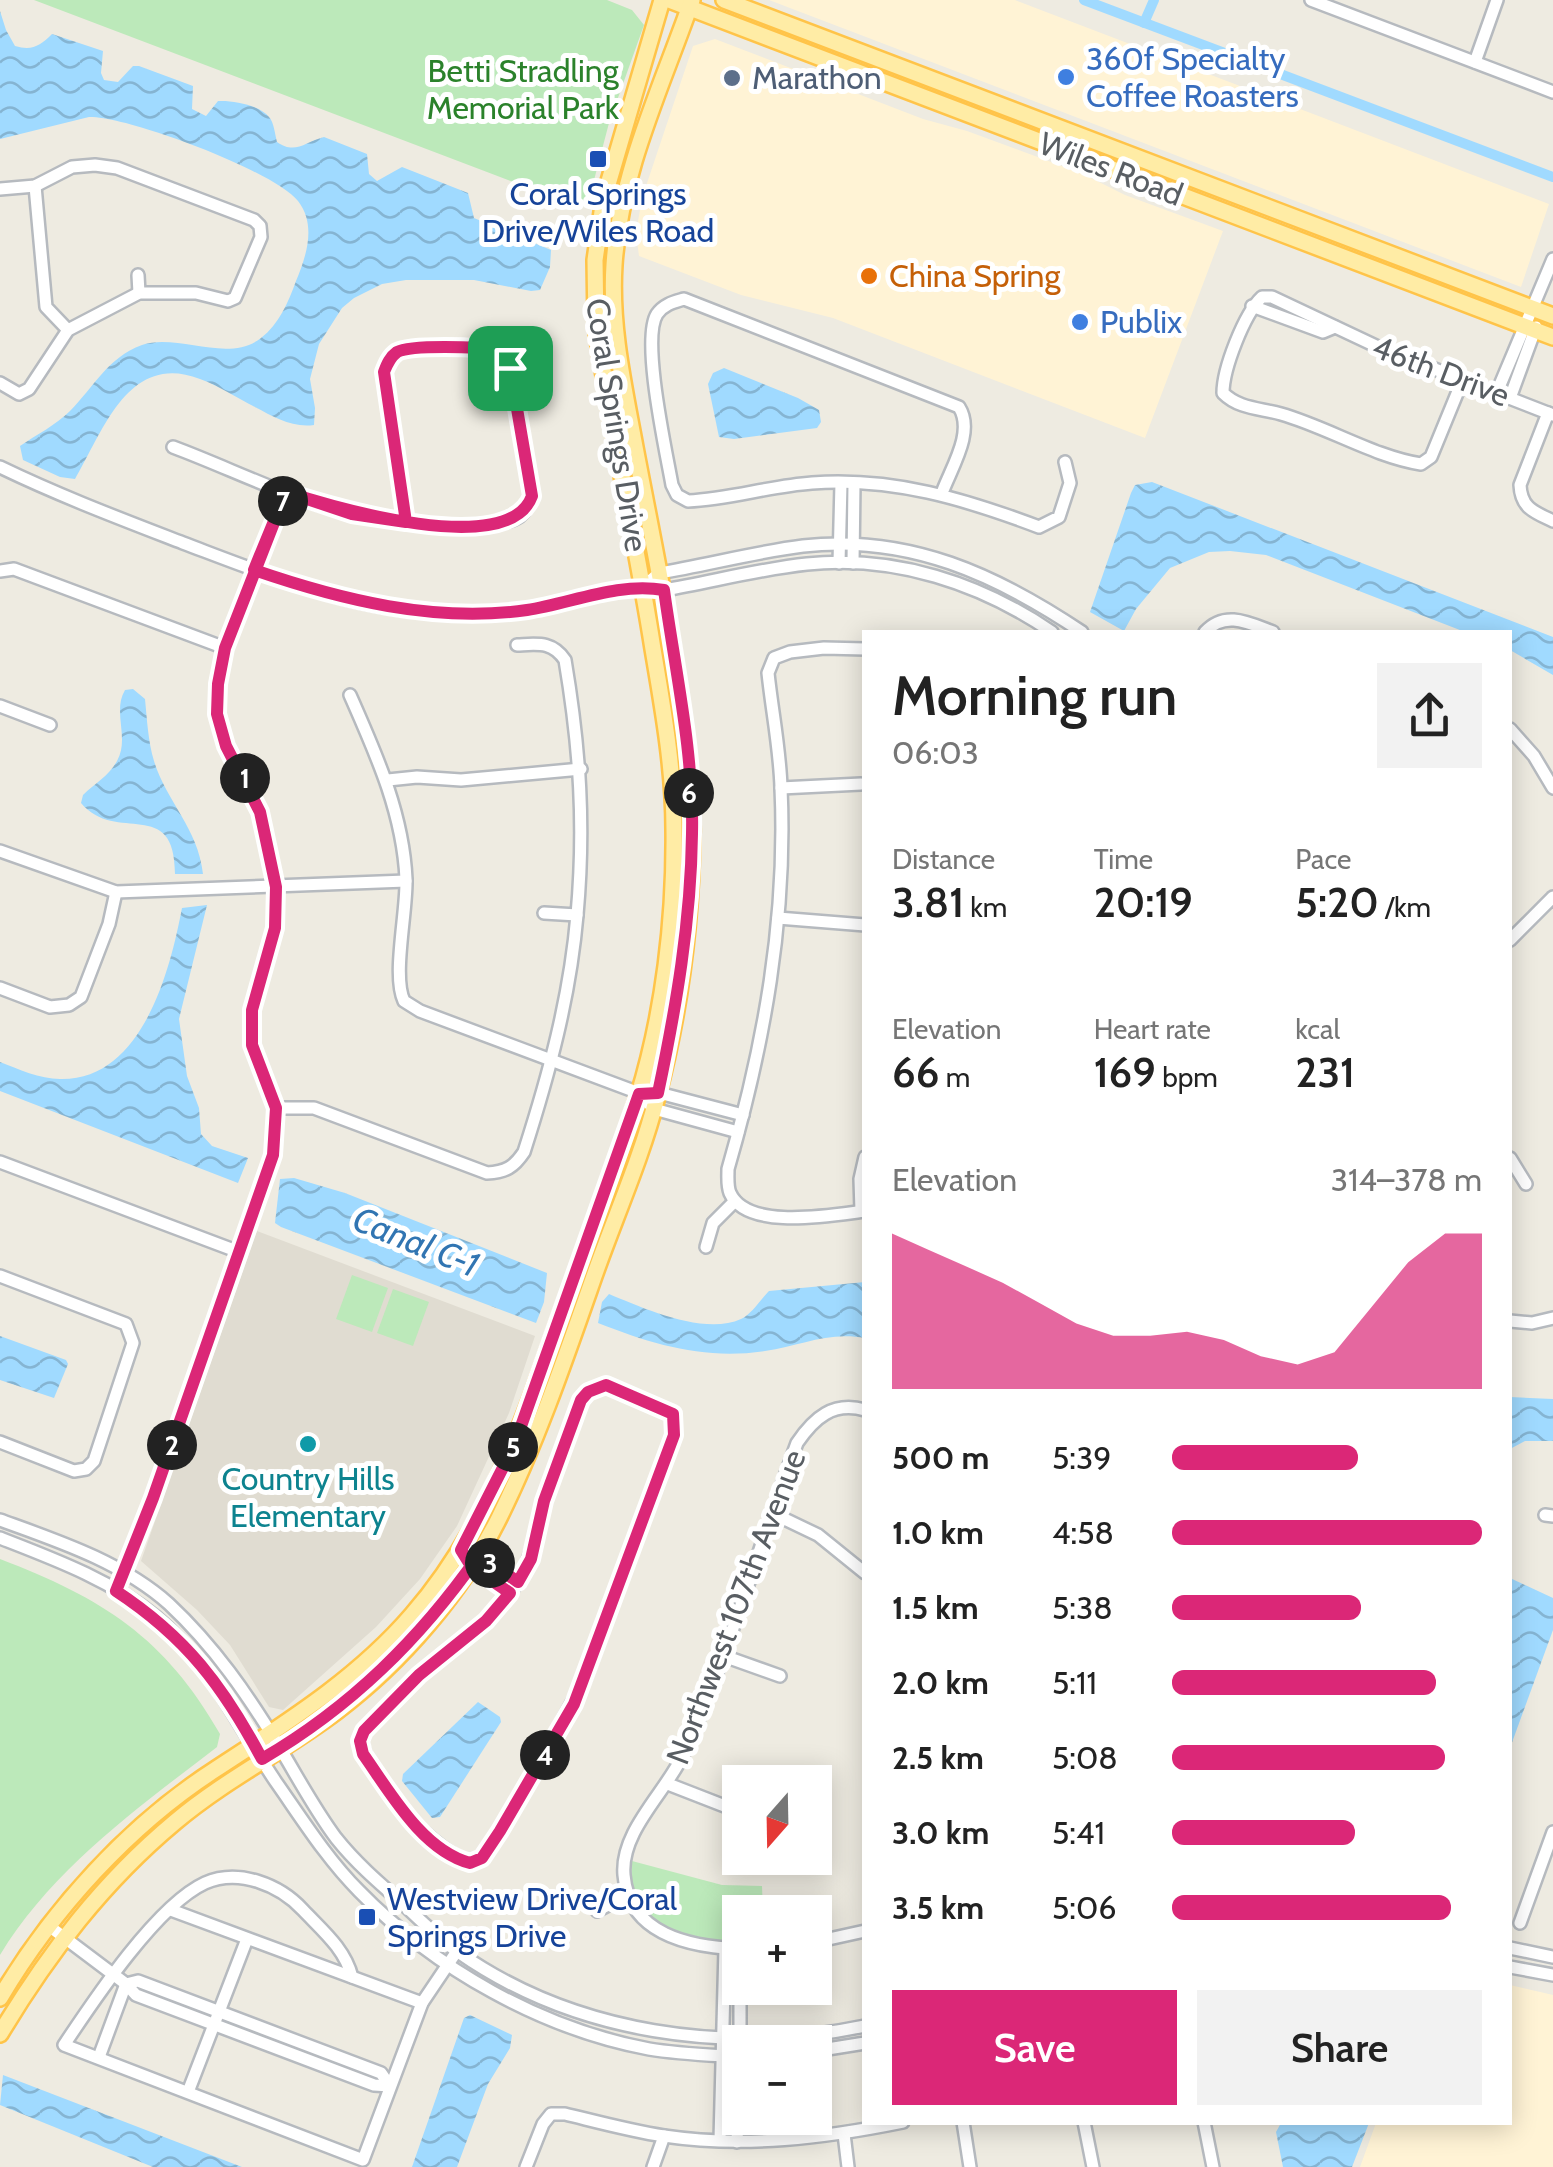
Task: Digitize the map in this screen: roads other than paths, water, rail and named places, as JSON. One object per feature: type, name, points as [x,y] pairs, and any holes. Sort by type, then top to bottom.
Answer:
[{"type":"main road","name":"Wiles Road","points":[[665,0],[691,4],[1553,337]]},
{"type":"main road","name":"Coral Springs Drive","points":[[276,1741],[413,1614],[461,1550],[514,1446],[639,1094],[657,1018],[668,941],[674,829],[667,730],[596,326],[595,260],[604,198],[665,0]]},
{"type":"main road","name":"Wiles Road","points":[[724,0],[1553,316]]},
{"type":"main road","name":"Coral Springs Drive","points":[[0,1998],[49,1926],[95,1872],[160,1811],[215,1769],[258,1752],[337,1711],[382,1672],[425,1626],[475,1560],[529,1452],[656,1101],[684,942],[692,832],[684,729],[662,582],[615,328],[614,265],[622,204],[644,129],[691,4]]},
{"type":"main road","points":[[599,236],[618,239]]},
{"type":"main road","name":"Coral Springs Drive","points":[[0,2034],[63,1937],[108,1884],[258,1752]]},
{"type":"street","points":[[1311,0],[1553,92]]},
{"type":"street","points":[[1475,62],[1497,0]]},
{"type":"street","points":[[0,189],[35,186],[72,166],[117,168],[254,220],[260,226],[261,237],[235,298],[228,301],[196,293],[139,294],[68,330],[29,389],[19,394],[0,383]]},
{"type":"street","points":[[35,186],[46,306],[68,330]]},
{"type":"street","points":[[1510,398],[1534,309],[1553,259]]},
{"type":"street","points":[[138,276],[139,294]]},
{"type":"street","points":[[942,493],[965,431],[966,419],[959,407],[684,300],[664,307],[655,317],[652,357],[672,485],[676,495],[688,501],[770,488],[848,483],[942,493],[1039,527],[1059,517],[1070,483],[1065,462]]},
{"type":"street","name":"46th Drive","points":[[1463,380],[1431,458],[1421,464],[1278,413],[1242,405],[1223,393],[1223,379],[1252,306],[1323,332],[1334,328],[1550,414],[1520,485],[1526,507],[1553,521]]},
{"type":"street","points":[[1497,392],[1530,328]]},
{"type":"street","points":[[173,447],[352,514],[406,522],[443,526],[494,524],[517,518],[527,509],[532,496],[510,368],[493,351],[416,347],[399,351],[388,361],[384,372],[406,522]]},
{"type":"street","points":[[0,467],[53,493],[254,570],[312,590],[364,602],[437,612],[524,610],[662,582],[803,546],[853,544],[922,554],[964,566],[1037,601],[1079,630]]},
{"type":"street","points":[[839,563],[848,483]]},
{"type":"street","points":[[848,483],[853,563]]},
{"type":"street","points":[[116,1591],[273,1155],[276,1108],[252,1045],[252,1010],[275,928],[276,887],[260,812],[226,746],[217,714],[225,648],[286,492]]},
{"type":"street","points":[[662,582],[806,564],[853,563],[958,581],[1049,630]]},
{"type":"street","points":[[0,571],[14,569],[225,648]]},
{"type":"street","points":[[1208,630],[1220,621],[1239,619],[1269,630]]},
{"type":"street","points":[[276,1108],[314,1108],[487,1174],[504,1172],[524,1152],[552,1062],[574,957],[582,848],[581,769],[565,660],[558,649],[547,644],[517,645]]},
{"type":"street","points":[[862,649],[807,650],[774,658],[768,673],[781,788],[778,918],[764,1028],[728,1169],[728,1189],[735,1201],[759,1216],[828,1216],[862,1211]]},
{"type":"street","points":[[350,695],[388,780],[406,881],[398,976],[404,1001],[420,1011],[738,1132]]},
{"type":"street","points":[[0,706],[50,725]]},
{"type":"street","points":[[1512,731],[1534,756],[1553,788]]},
{"type":"street","points":[[388,780],[462,780],[581,769]]},
{"type":"street","points":[[781,788],[862,784]]},
{"type":"street","points":[[0,851],[116,892],[406,881]]},
{"type":"street","points":[[0,988],[50,1006],[69,1005],[81,996],[109,924],[116,892]]},
{"type":"street","points":[[1512,938],[1553,897]]},
{"type":"street","points":[[544,913],[578,915]]},
{"type":"street","points":[[778,918],[862,925]]},
{"type":"street","points":[[656,1101],[743,1115]]},
{"type":"street","points":[[1512,1161],[1526,1184]]},
{"type":"street","points":[[0,1162],[238,1252]]},
{"type":"street","points":[[862,1171],[862,1201]]},
{"type":"street","points":[[706,1247],[713,1223],[735,1201]]},
{"type":"street","points":[[0,1276],[126,1324],[133,1343],[94,1460],[86,1469],[74,1471],[0,1442]]},
{"type":"street","points":[[1512,1321],[1532,1323],[1553,1318]]},
{"type":"street","points":[[606,1385],[673,1414],[674,1435],[585,1679],[500,1831],[482,1858],[470,1863],[451,1855],[420,1829],[363,1754],[360,1741],[364,1731],[419,1675],[486,1621],[514,1588],[531,1559],[544,1501],[581,1400],[588,1392],[606,1385]]},
{"type":"street","name":"Northwest 107th Avenue","points":[[627,1895],[624,1871],[628,1849],[684,1754],[797,1444],[809,1425],[835,1408],[862,1409]]},
{"type":"street","points":[[772,1513],[818,1535],[862,1571]]},
{"type":"street","points":[[0,1520],[72,1547],[124,1573],[166,1602],[208,1644],[339,1841],[372,1877],[457,1952],[566,2008],[656,2031],[722,2038]]},
{"type":"street","points":[[0,1538],[60,1561],[156,1617],[223,1693],[310,1831],[358,1891],[448,1965],[544,2016],[618,2042],[722,2056]]},
{"type":"street","points":[[461,1550],[514,1588]]},
{"type":"street","points":[[721,1655],[780,1676]]},
{"type":"street","points":[[668,1784],[722,1805]]},
{"type":"street","points":[[1520,1923],[1553,1832]]},
{"type":"street","points":[[1539,1870],[1553,1874]]},
{"type":"street","points":[[352,1977],[346,1956],[293,1899],[273,1886],[234,1878],[209,1881],[170,1910],[111,1976],[64,2044],[363,2160],[422,2002],[457,1952]]},
{"type":"street","points":[[598,1911],[627,1895],[639,1915],[658,1932],[679,1942],[722,1948]]},
{"type":"street","points":[[170,1910],[422,2002]]},
{"type":"street","points":[[49,1926],[126,1984],[138,1981],[217,2016],[381,2073],[390,2086]]},
{"type":"street","points":[[832,1938],[862,1932]]},
{"type":"street","points":[[188,2092],[246,1939]]},
{"type":"street","points":[[1512,1948],[1553,1957]]},
{"type":"street","points":[[1512,1967],[1553,1975]]},
{"type":"street","points":[[99,2057],[126,1984]]},
{"type":"street","points":[[832,2031],[862,2026]]},
{"type":"street","points":[[832,2048],[862,2043]]},
{"type":"street","points":[[720,2140],[722,2084]]},
{"type":"street","points":[[526,2167],[543,2124],[552,2114],[664,2136],[737,2142],[784,2141],[888,2125]]},
{"type":"street","points":[[963,2125],[970,2167]]},
{"type":"street","points":[[1085,2125],[1093,2167]]},
{"type":"street","points":[[1205,2125],[1213,2167]]},
{"type":"street","points":[[844,2134],[848,2167]]},
{"type":"street","points":[[737,2135],[737,2142]]},
{"type":"street","points":[[653,2167],[664,2136]]},
{"type":"water","points":[[0,11],[15,46],[35,46],[52,34],[103,51],[104,80],[118,82],[133,66],[139,66],[193,86],[192,109],[206,116],[218,101],[259,109],[269,117],[277,142],[283,146],[295,147],[324,137],[367,154],[369,174],[377,181],[402,167],[468,193],[474,218],[551,250],[550,267],[540,290],[474,280],[406,280],[382,284],[354,298],[342,308],[319,344],[310,379],[314,425],[283,421],[207,382],[175,373],[154,376],[121,401],[75,479],[60,477],[23,460],[20,446],[64,416],[110,365],[130,351],[156,342],[234,348],[261,338],[278,320],[290,297],[303,262],[308,231],[304,210],[284,189],[232,161],[135,125],[89,117],[0,139]]},
{"type":"water","points":[[724,368],[798,398],[819,410],[821,422],[817,428],[734,439],[719,437],[708,384],[713,373]]},
{"type":"water","points":[[1152,482],[1553,637],[1553,675],[1512,651],[1512,630],[1460,630],[1266,555],[1230,551],[1209,552],[1170,568],[1122,630],[1090,612],[1135,485]]},
{"type":"water","points":[[133,689],[145,699],[154,761],[195,843],[203,874],[175,874],[172,850],[165,835],[154,828],[110,821],[81,803],[83,795],[117,761],[122,743],[121,698],[125,690]]},
{"type":"water","points":[[207,905],[179,1019],[201,1134],[212,1146],[248,1158],[238,1183],[0,1091],[0,1062],[60,1079],[88,1075],[112,1062],[147,1018],[160,990],[182,908]]},
{"type":"water","name":"Canal C-1","points":[[294,1178],[345,1193],[547,1273],[544,1302],[536,1323],[281,1227],[275,1223],[280,1179]]},
{"type":"water","points":[[862,1282],[862,1338],[839,1336],[765,1351],[721,1354],[660,1344],[598,1323],[602,1302],[609,1294],[674,1318],[710,1324],[745,1317],[769,1291]]},
{"type":"water","points":[[0,1336],[66,1360],[68,1364],[54,1398],[0,1380]]},
{"type":"water","points":[[1512,1397],[1553,1399],[1553,1441],[1525,1441],[1512,1448]]},
{"type":"water","points":[[1512,1579],[1553,1598],[1553,1630],[1512,1743]]},
{"type":"water","points":[[478,1702],[500,1717],[501,1722],[440,1817],[432,1818],[402,1781],[403,1774]]},
{"type":"water","points":[[470,2015],[512,2035],[510,2048],[488,2084],[457,2167],[412,2167],[464,2018]]},
{"type":"water","points":[[3,2075],[242,2167],[153,2167],[0,2105]]},
{"type":"water","points":[[1280,2125],[1368,2125],[1352,2167],[1283,2167],[1276,2132]]},
{"type":"waterway","points":[[1084,0],[1553,177]]},
{"type":"waterway","points":[[1144,23],[1154,0]]},
{"type":"place","name":"360f Specialty Coffee Roasters","points":[[1066,77]]},
{"type":"place","name":"Marathon","points":[[732,78]]},
{"type":"place","name":"Coral Springs Drive/Wiles Road","points":[[598,159]]},
{"type":"place","name":"China Spring","points":[[869,276]]},
{"type":"place","name":"Publix","points":[[1080,322]]},
{"type":"place","name":"Country Hills Elementary","points":[[308,1444]]},
{"type":"place","name":"Westview Drive/Coral Springs Drive","points":[[367,1917]]},
{"type":"park label","name":"Betti Stradling Memorial Park","points":[[523,90]]}]
